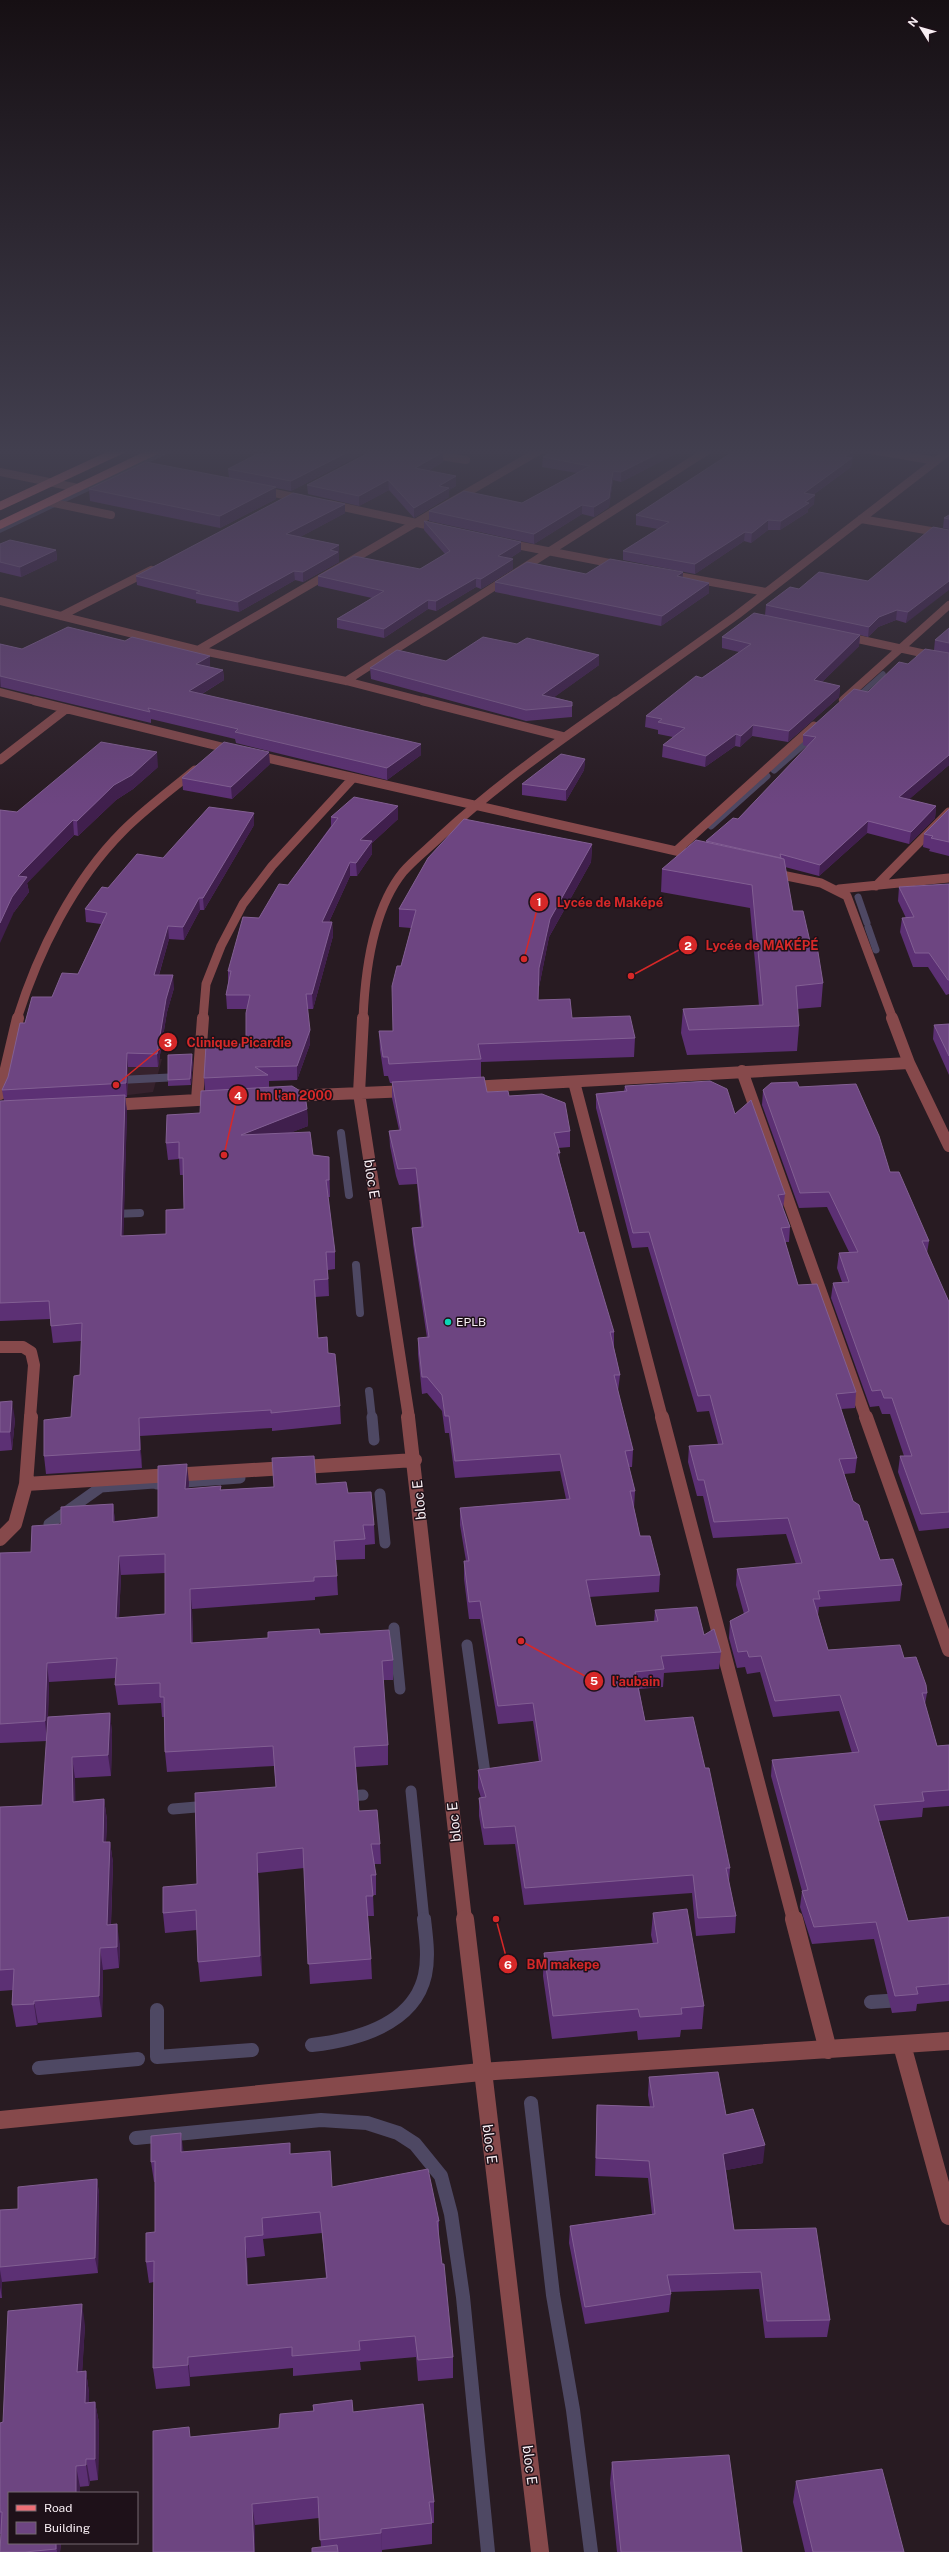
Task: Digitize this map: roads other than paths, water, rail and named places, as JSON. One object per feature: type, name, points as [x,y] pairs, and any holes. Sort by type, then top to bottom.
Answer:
[{"type":"street","points":[[61,616],[156,568]]},
{"type":"street","points":[[198,650],[339,568]]},
{"type":"street","points":[[346,681],[523,568]]},
{"type":"street","name":"bloc E","points":[[540,2552],[482,2072],[415,1460],[359,1093],[364,989],[373,939],[384,906],[403,872],[474,806],[565,737],[737,615],[797,568]]},
{"type":"street","points":[[657,572],[766,592]]},
{"type":"street","points":[[0,601],[198,650],[346,681],[565,737]]},
{"type":"street","points":[[836,706],[949,605]]},
{"type":"street","points":[[737,615],[753,618]]},
{"type":"street","points":[[838,635],[949,659]]},
{"type":"street","points":[[0,692],[353,778],[706,858]]},
{"type":"street","points":[[0,760],[66,709]]},
{"type":"street","points":[[676,851],[824,717]]},
{"type":"street","points":[[0,1094],[14,1030],[26,995],[40,960],[72,901],[113,842],[142,814],[222,747]]},
{"type":"street","points":[[197,1100],[206,984],[220,946],[243,904],[272,866],[353,778]]},
{"type":"street","points":[[876,886],[949,812]]},
{"type":"street","points":[[765,871],[839,889],[949,878]]},
{"type":"street","points":[[839,889],[847,896],[909,1063],[949,1146]]},
{"type":"street","points":[[462,1088],[742,1071],[909,1063]]},
{"type":"street","points":[[742,1071],[949,1650]]},
{"type":"street","points":[[574,1082],[828,2050]]},
{"type":"street","points":[[282,1096],[423,1090]]},
{"type":"street","points":[[102,1105],[228,1098]]},
{"type":"street","points":[[0,1347],[23,1347],[30,1352],[34,1365],[26,1484],[15,1524],[0,1538]]},
{"type":"street","points":[[26,1484],[415,1460]]},
{"type":"street","points":[[0,2120],[482,2072],[949,2041]]},
{"type":"street","points":[[902,2045],[949,2216]]},
{"type":"waterway","points":[[856,698],[883,674]]},
{"type":"waterway","points":[[774,770],[812,737]]},
{"type":"waterway","points":[[711,826],[767,776]]},
{"type":"waterway","points":[[858,897],[867,923]]},
{"type":"waterway","points":[[868,927],[876,950]]},
{"type":"waterway","points":[[120,1080],[179,1077]]},
{"type":"waterway","points":[[341,1133],[349,1195]]},
{"type":"waterway","points":[[113,1214],[140,1213]]},
{"type":"waterway","points":[[356,1265],[360,1313]]},
{"type":"waterway","points":[[369,1391],[372,1418]]},
{"type":"waterway","points":[[372,1417],[374,1440]]},
{"type":"waterway","points":[[157,1484],[240,1478]]},
{"type":"waterway","points":[[49,1524],[101,1487],[154,1483]]},
{"type":"waterway","points":[[380,1494],[385,1543]]},
{"type":"waterway","points":[[394,1628],[400,1689]]},
{"type":"waterway","points":[[467,1645],[486,1780]]},
{"type":"waterway","points":[[411,1791],[424,1920]]},
{"type":"waterway","points":[[346,1796],[363,1795]]},
{"type":"waterway","points":[[173,1809],[208,1806]]},
{"type":"waterway","points":[[312,2045],[329,2043],[364,2034],[396,2018],[409,2006],[419,1992],[425,1975],[427,1954],[424,1919]]},
{"type":"waterway","points":[[871,2002],[902,2000]]},
{"type":"waterway","points":[[157,2010],[157,2057],[252,2050]]},
{"type":"waterway","points":[[39,2068],[138,2059]]},
{"type":"waterway","points":[[531,2103],[553,2295],[573,2410],[591,2552]]},
{"type":"waterway","points":[[136,2138],[321,2120],[367,2123],[398,2133],[415,2144],[441,2176],[451,2214],[463,2297],[488,2552]]},
{"type":"place","name":"Lycée de Maképé","points":[[524,959]]},
{"type":"place","name":"Lycée de MAKÉPÉ","points":[[631,976]]},
{"type":"place","name":"Clinique Picardie","points":[[116,1085]]},
{"type":"place","name":"Im l'an 2000","points":[[224,1155]]},
{"type":"place","name":"EPLB","points":[[448,1322]]},
{"type":"place","name":"l'aubain","points":[[521,1641]]},
{"type":"place","name":"BM makepe","points":[[496,1919]]}]
